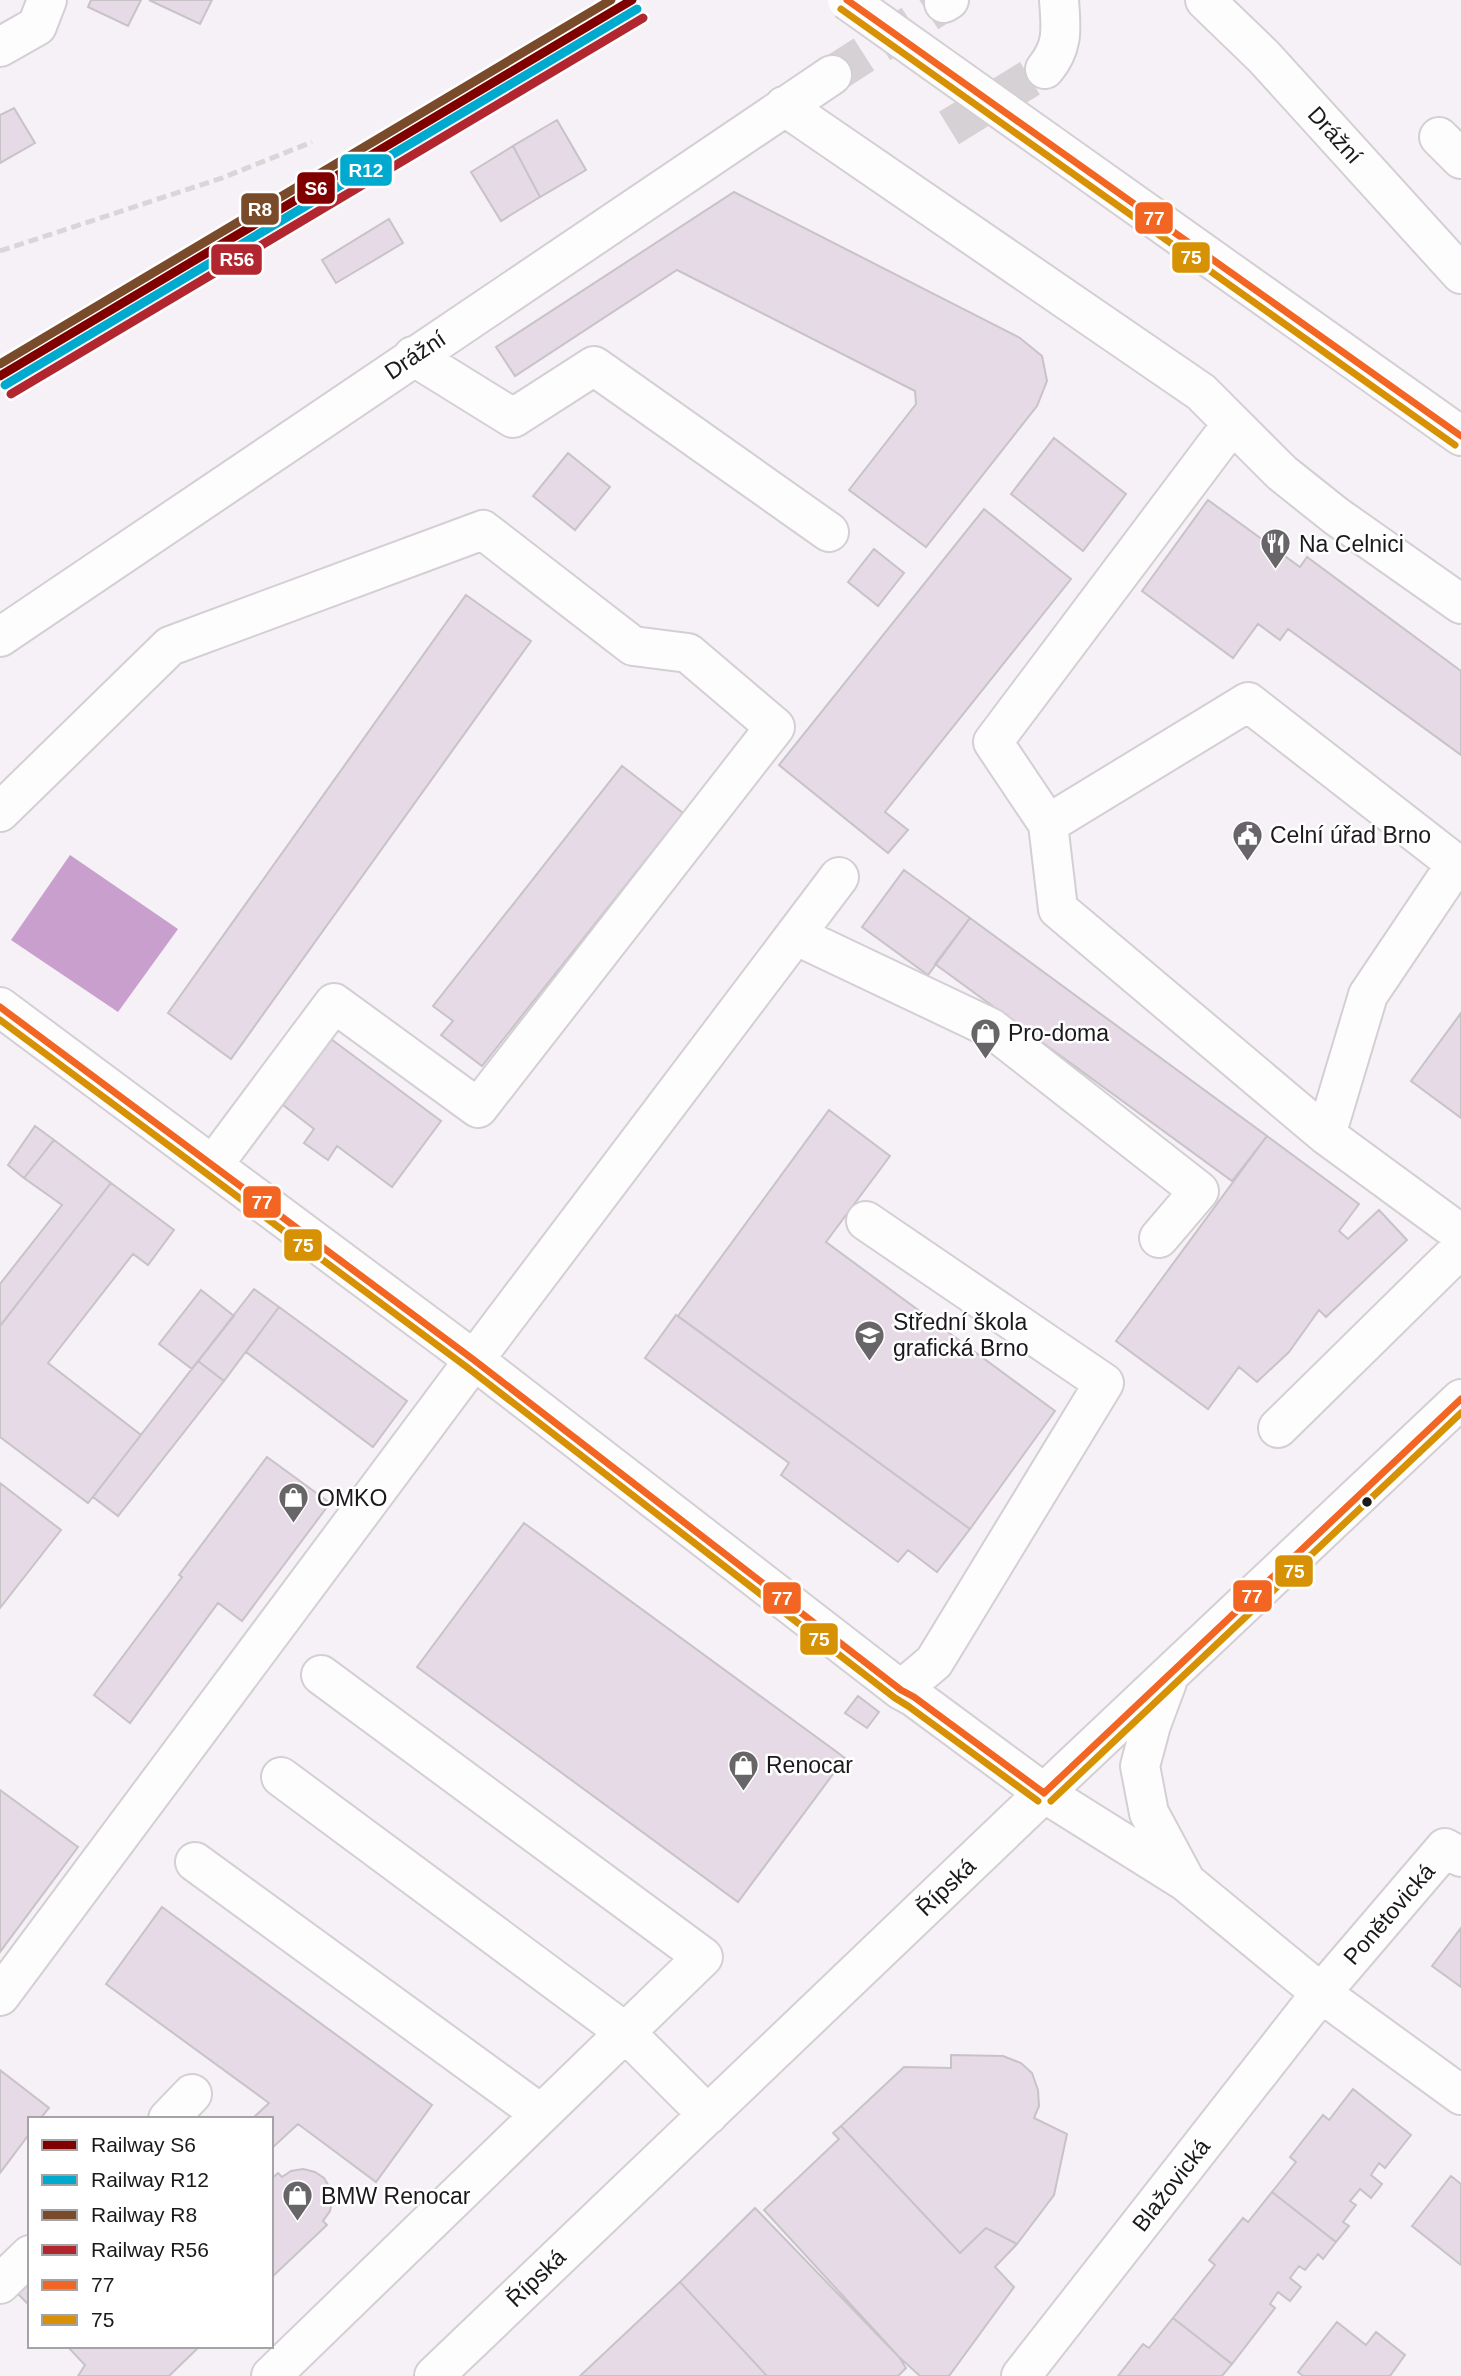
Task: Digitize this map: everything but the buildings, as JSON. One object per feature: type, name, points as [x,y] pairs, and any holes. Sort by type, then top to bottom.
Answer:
[{"type":"street","points":[[0,47],[37,26],[47,0]]},
{"type":"street","points":[[847,0],[1461,436]]},
{"type":"street","name":"Drážní","points":[[1205,0],[1264,57],[1461,274]]},
{"type":"street","points":[[1045,69],[1055,57],[1060,40],[1055,8]]},
{"type":"street","name":"Drážní","points":[[0,637],[832,75]]},
{"type":"street","points":[[784,106],[1201,392],[1282,472],[1314,499],[1461,604]]},
{"type":"street","points":[[413,356],[513,418],[594,366],[829,532]]},
{"type":"street","points":[[1232,424],[993,742],[1048,824],[1058,909],[1326,1135],[1461,1234]]},
{"type":"street","points":[[0,812],[170,646],[483,530],[633,646],[688,653],[775,727],[478,1108],[334,1003],[213,1165]]},
{"type":"street","points":[[1048,824],[1248,702],[1456,864],[1368,995],[1326,1135]]},
{"type":"street","points":[[0,1996],[474,1360],[839,877]]},
{"type":"street","points":[[796,935],[991,1028],[1199,1191],[1159,1238]]},
{"type":"street","points":[[0,1007],[474,1360],[901,1690],[1044,1793],[1186,1882],[1321,1993],[1461,2095]]},
{"type":"street","points":[[866,1221],[1104,1383],[934,1662],[901,1690]]},
{"type":"street","points":[[1278,1428],[1461,1248]]},
{"type":"street","name":"Řípská","points":[[434,2376],[1461,1399]]},
{"type":"street","points":[[271,2376],[703,1957],[321,1675]]},
{"type":"street","points":[[1170,1675],[1151,1725],[1140,1766],[1149,1813],[1186,1882]]},
{"type":"street","points":[[281,1777],[625,2032],[708,2115]]},
{"type":"street","name":"Ponětovická","points":[[1321,1993],[1445,1848],[1461,1857]]},
{"type":"street","points":[[195,1862],[541,2114]]},
{"type":"street","name":"Blažovická","points":[[1021,2376],[1321,1993]]},
{"type":"street","points":[[0,2284],[28,2257]]},
{"type":"shaded area","points":[[70,855],[178,929],[118,1012],[11,940]]},
{"type":"tunnel","points":[[832,75],[944,3]]},
{"type":"tunnel","points":[[949,128],[1045,69]]},
{"type":"railway","points":[[0,251],[222,178],[312,142]]},
{"type":"rail line","name":"R8","points":[[0,364],[611,0]]},
{"type":"rail line","name":"S6","points":[[0,376],[632,0]]},
{"type":"rail line","name":"R12","points":[[5,385],[637,9]]},
{"type":"rail line","name":"R56","points":[[11,394],[643,18]]},
{"type":"transit line","name":"77","points":[[847,0],[1461,436]]},
{"type":"transit line","name":"75","points":[[841,9],[1455,445]]},
{"type":"transit line","name":"77","points":[[0,1007],[474,1360],[901,1690],[1044,1793]]},
{"type":"transit line","name":"75","points":[[0,1020],[468,1368],[895,1698],[1038,1801]]},
{"type":"transit line","name":"77","points":[[1044,1793],[1461,1399]]},
{"type":"transit line","name":"75","points":[[1051,1801],[1461,1413]]},
{"type":"place","name":"Na Celnici","points":[[1276,571]]},
{"type":"place","name":"Celní úřad Brno","points":[[1247,862]]},
{"type":"place","name":"Pro-doma","points":[[985,1060]]},
{"type":"place","name":"Střední škola grafická Brno","points":[[870,1362]]},
{"type":"place","name":"OMKO","points":[[294,1525]]},
{"type":"place","name":"Renocar","points":[[743,1792]]},
{"type":"place","name":"BMW Renocar","points":[[298,2223]]}]
